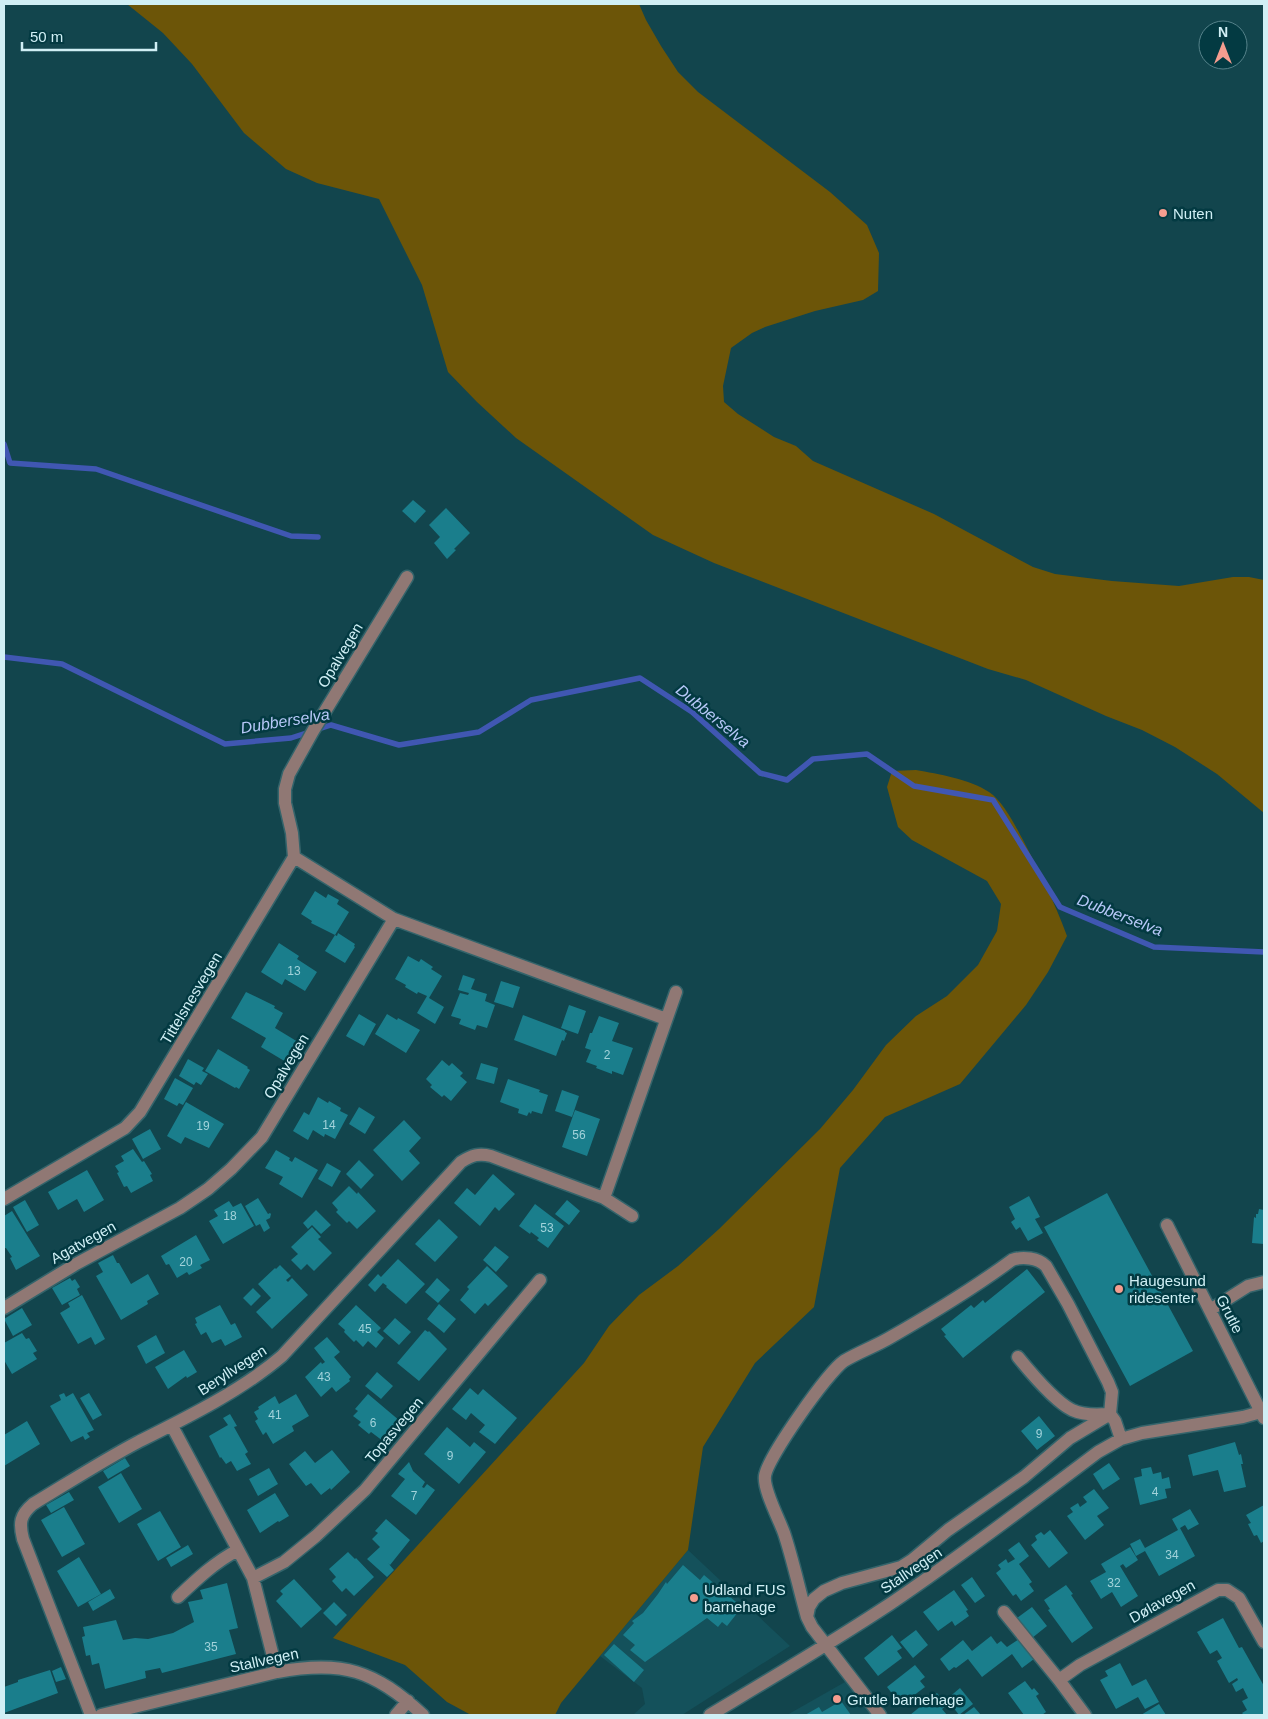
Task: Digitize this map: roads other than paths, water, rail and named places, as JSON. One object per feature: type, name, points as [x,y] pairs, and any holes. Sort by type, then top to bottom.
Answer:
[{"type":"street","name":"Opalvegen","points":[[294,857],[292,833],[285,803],[285,789],[289,774],[308,738],[407,578]]},
{"type":"street","points":[[294,857],[394,919],[666,1020]]},
{"type":"street","name":"Tittelsnesvegen","points":[[4,1199],[125,1128],[140,1112],[294,857]]},
{"type":"street","name":"Opalvegen","points":[[180,1208],[220,1179],[262,1137],[394,919]]},
{"type":"street","points":[[604,1198],[676,992]]},
{"type":"street","name":"Beryllvegen","points":[[91,1715],[23,1539],[20,1519],[25,1511],[33,1504],[137,1443],[172,1426],[265,1370],[282,1356],[462,1162],[470,1156],[480,1153],[491,1156],[604,1198],[632,1216]]},
{"type":"street","name":"Agatvegen","points":[[4,1308],[76,1264],[180,1208]]},
{"type":"street","name":"Grutle","points":[[1167,1225],[1263,1415]]},
{"type":"street","points":[[880,1715],[812,1627],[807,1617],[784,1533],[766,1486],[765,1476],[768,1465],[784,1437],[828,1379],[844,1362],[893,1336],[980,1283],[1012,1260],[1031,1259],[1041,1262],[1046,1266],[1092,1350],[1112,1392],[1110,1414],[1122,1439]]},
{"type":"street","name":"Topasvegen","points":[[253,1578],[284,1562],[316,1536],[365,1490],[540,1280]]},
{"type":"street","points":[[1210,1310],[1248,1286],[1264,1282]]},
{"type":"street","points":[[1018,1357],[1032,1375],[1072,1410],[1089,1415],[1110,1414]]},
{"type":"street","points":[[807,1617],[809,1607],[814,1599],[824,1591],[842,1583],[901,1567],[948,1530],[1024,1477],[1070,1438],[1110,1414]]},
{"type":"street","name":"Stallvegen","points":[[710,1715],[826,1645],[960,1556],[1098,1452],[1122,1439],[1142,1433],[1263,1415]]},
{"type":"street","points":[[172,1426],[253,1578],[277,1672]]},
{"type":"street","points":[[178,1597],[224,1557],[238,1550]]},
{"type":"street","name":"Dølavegen","points":[[1059,1680],[1080,1665],[1218,1590],[1228,1590],[1239,1598],[1264,1642]]},
{"type":"street","points":[[1004,1612],[1085,1715]]},
{"type":"street","name":"Stallvegen","points":[[101,1715],[277,1672],[306,1667],[348,1669],[366,1676],[388,1687],[408,1701],[423,1715]]},
{"type":"street","points":[[396,1715],[408,1701]]},
{"type":"waterway","points":[[4,444],[10,463],[96,469],[291,536],[318,537]]},
{"type":"waterway","name":"Dubberselva","points":[[4,657],[62,664],[225,744],[291,738],[331,725],[399,745],[479,732],[531,700],[640,678],[692,712],[760,773],[787,780],[813,759],[867,754],[914,786],[993,800],[1060,907],[1154,947],[1264,952]]},
{"type":"place","name":"Nuten","points":[[1163,213]]},
{"type":"place","name":"Haugesund ridesenter","points":[[1119,1289]]},
{"type":"place","name":"Udland FUS barnehage","points":[[694,1598]]},
{"type":"place","name":"Grutle barnehage","points":[[837,1699]]}]
